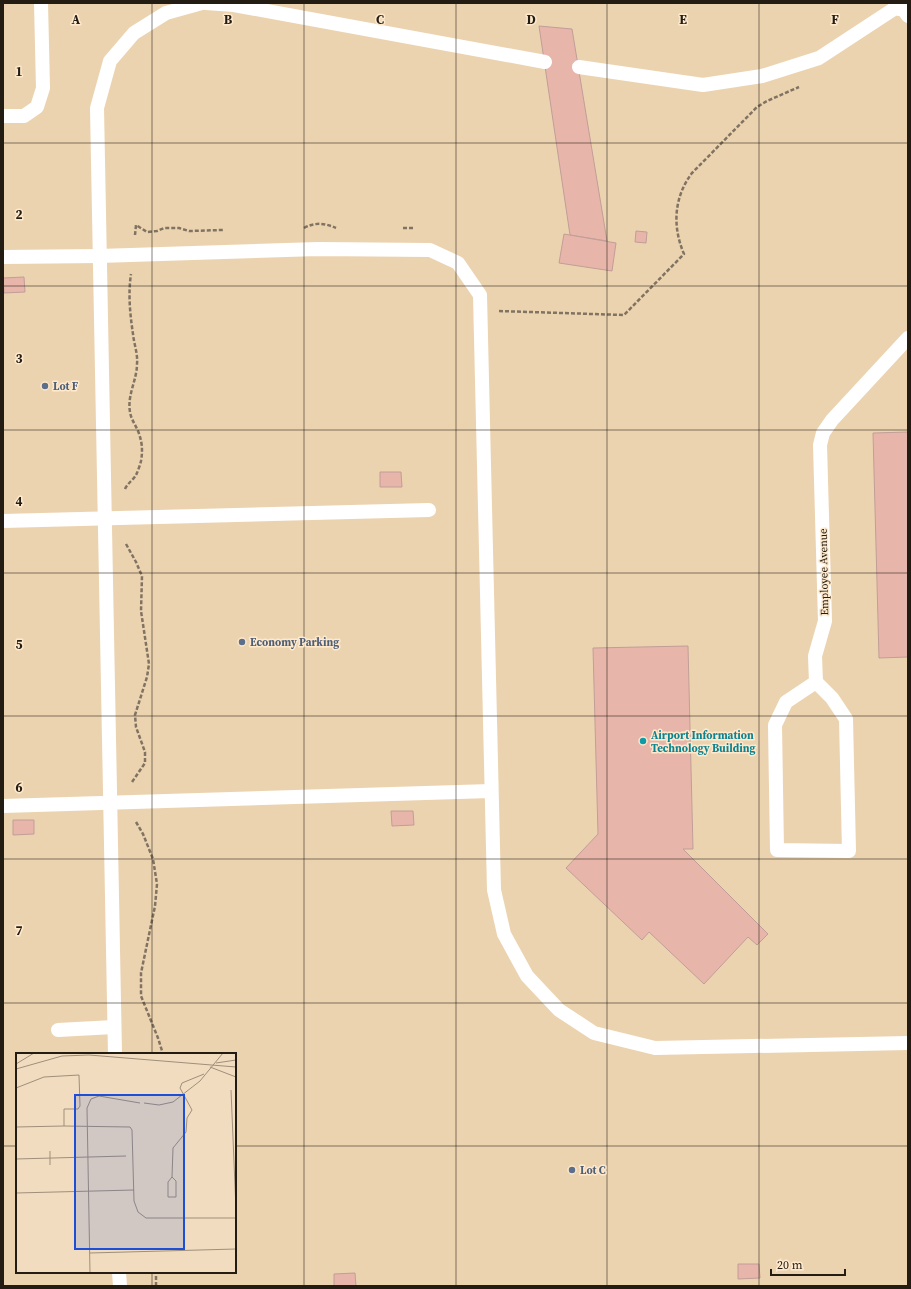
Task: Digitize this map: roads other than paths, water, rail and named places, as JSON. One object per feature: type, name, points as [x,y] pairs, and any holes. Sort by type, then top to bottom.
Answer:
[{"type":"lane","points":[[3,116],[24,116],[37,107],[43,88],[41,3]]},
{"type":"lane","points":[[115,1053],[97,108],[110,61],[134,33],[166,13],[202,3]]},
{"type":"lane","points":[[206,3],[234,5],[545,62]]},
{"type":"lane","points":[[579,67],[702,85],[762,76],[819,58],[903,7]]},
{"type":"lane","points":[[3,256],[99,256],[318,249],[430,250],[458,263],[480,295],[494,890],[504,934],[526,976],[558,1010],[594,1033],[655,1048],[908,1043]]},
{"type":"lane","name":"Employee Avenue","points":[[816,682],[815,656],[825,621],[820,445],[823,433],[832,420],[908,338]]},
{"type":"lane","points":[[3,521],[429,510]]},
{"type":"lane","points":[[816,682],[832,698],[846,719],[849,851],[777,850],[775,725],[786,702],[816,682]]},
{"type":"lane","points":[[3,806],[110,804],[491,791]]},
{"type":"lane","points":[[58,1030],[114,1027]]},
{"type":"lane","points":[[119,1273],[120,1286]]},
{"type":"place","name":"Lot F","points":[[45,386]]},
{"type":"place","name":"Economy Parking","points":[[242,642]]},
{"type":"place","name":"Airport Information Technology Building","points":[[643,741]]},
{"type":"place","name":"Lot C","points":[[572,1170]]}]
